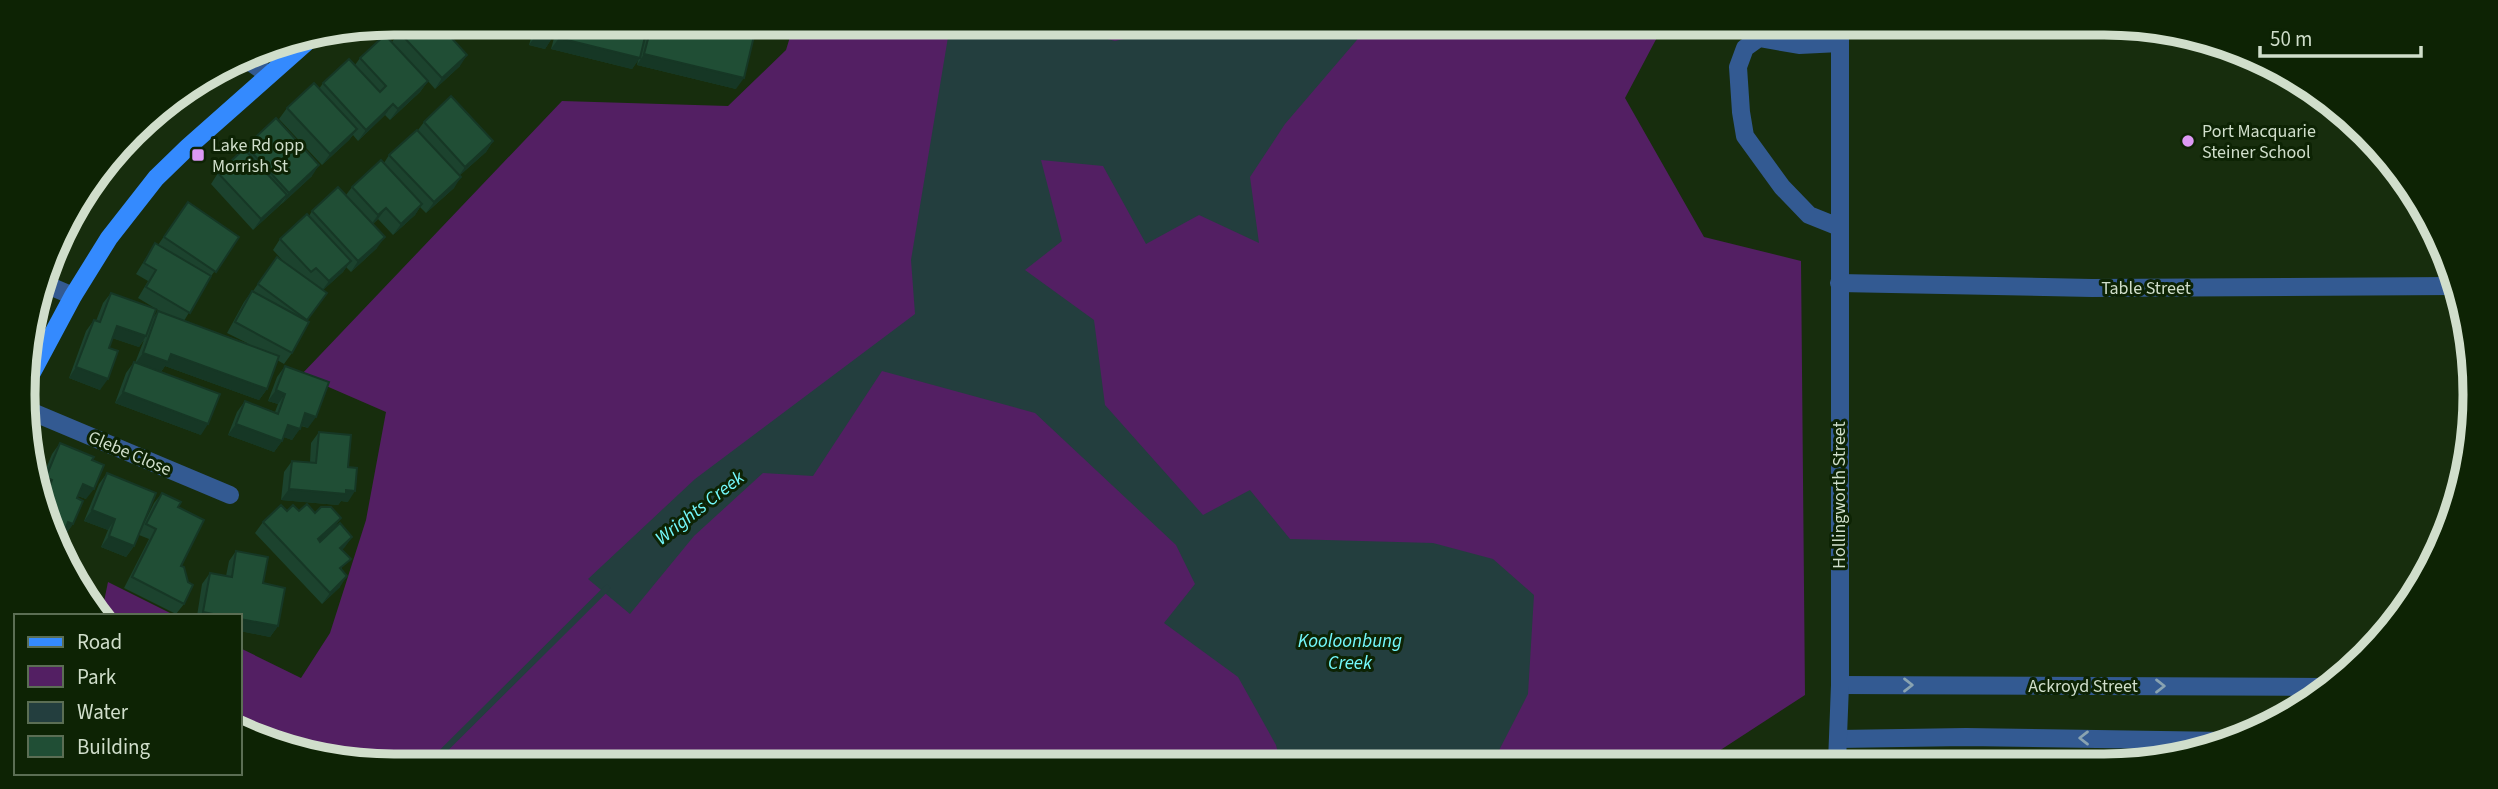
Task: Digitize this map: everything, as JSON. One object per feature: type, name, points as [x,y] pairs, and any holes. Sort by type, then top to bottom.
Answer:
[{"type":"main road","points":[[37,364],[73,296],[109,238],[156,178],[301,47]]},
{"type":"street","name":"Hollingworth Street","points":[[1837,754],[1840,685],[1840,36],[1799,45],[1759,38],[1745,48],[1738,67],[1745,136],[1782,187],[1809,215],[1839,227]]},
{"type":"street","points":[[253,64],[269,75]]},
{"type":"street","name":"Table Street","points":[[1839,283],[2092,288],[2446,286]]},
{"type":"street","points":[[51,287],[73,296]]},
{"type":"street","name":"Glebe Close","points":[[36,413],[230,495]]},
{"type":"street","name":"Ackroyd Street","points":[[1840,685],[2312,687]]},
{"type":"street","points":[[1838,739],[1966,737],[2201,741]]},
{"type":"green space","points":[[791,35],[1658,35],[1625,98],[1704,237],[1801,261],[1805,695],[1714,754],[394,754],[348,751],[301,742],[242,720],[242,649],[301,678],[330,633],[366,520],[386,412],[301,375],[562,101],[728,106],[786,50]]},
{"type":"green space","points":[[108,582],[172,614],[110,614],[103,605]]},
{"type":"water","name":"Kooloonbung Creek","points":[[948,35],[1093,35],[1115,41],[1140,35],[1361,35],[1285,124],[1250,177],[1259,243],[1199,215],[1146,244],[1103,166],[1041,160],[1062,241],[1025,270],[1094,320],[1105,405],[1203,515],[1250,490],[1290,539],[1433,543],[1493,559],[1534,595],[1528,694],[1497,754],[1278,754],[1276,745],[1238,677],[1164,623],[1195,584],[1176,545],[1035,413],[882,371],[813,476],[763,473],[694,536],[630,614],[588,579],[695,479],[915,314],[911,260]]},
{"type":"building","points":[[385,35],[428,81],[398,109],[393,104],[366,130],[323,83],[349,59],[380,92],[386,86],[360,58]]},
{"type":"building","points":[[402,35],[449,35],[467,55],[442,78]]},
{"type":"building","points":[[560,35],[645,35],[640,58],[559,38]]},
{"type":"building","points":[[649,35],[754,36],[744,78],[644,54]]},
{"type":"building","points":[[314,83],[357,129],[330,154],[287,108]]},
{"type":"building","points":[[451,96],[493,141],[465,167],[424,122]]},
{"type":"building","points":[[276,118],[319,165],[289,193],[246,146]]},
{"type":"building","points":[[417,130],[461,177],[434,202],[389,155]]},
{"type":"building","points":[[244,149],[287,195],[261,219],[218,173]]},
{"type":"building","points":[[381,160],[422,204],[401,224],[386,208],[378,215],[352,187]]},
{"type":"building","points":[[338,187],[385,237],[358,261],[312,211]]},
{"type":"building","points":[[188,202],[239,237],[216,272],[164,237]]},
{"type":"building","points":[[307,214],[351,261],[329,281],[316,268],[311,272],[280,239]]},
{"type":"building","points":[[155,243],[211,276],[190,313],[146,287],[156,270],[144,263]]},
{"type":"building","points":[[277,257],[327,293],[307,320],[258,284]]},
{"type":"building","points":[[252,291],[309,322],[292,353],[235,322]]},
{"type":"building","points":[[111,293],[156,309],[146,336],[117,326],[109,348],[118,351],[108,379],[76,367],[94,320],[100,322]]},
{"type":"building","points":[[158,311],[279,356],[267,389],[171,354],[168,362],[143,353]]},
{"type":"building","points":[[134,362],[220,394],[208,424],[123,392]]},
{"type":"building","points":[[285,366],[329,382],[316,417],[305,413],[300,429],[288,425],[282,441],[236,424],[245,401],[278,414],[285,394],[276,390]]},
{"type":"building","points":[[319,432],[351,435],[348,467],[357,468],[355,491],[346,490],[346,494],[289,489],[292,461],[316,463]]},
{"type":"building","points":[[60,443],[94,457],[92,460],[104,465],[94,489],[83,484],[77,498],[83,501],[73,524],[68,522],[63,535],[48,491],[52,480],[46,477]]},
{"type":"building","points":[[107,473],[156,493],[134,546],[109,536],[115,519],[92,510]]},
{"type":"building","points":[[162,493],[181,502],[178,507],[204,520],[181,566],[184,567],[188,582],[193,585],[184,604],[132,577],[156,529],[146,524]]},
{"type":"building","points":[[307,504],[315,513],[321,507],[331,507],[341,518],[318,539],[320,542],[340,523],[352,537],[340,548],[351,559],[340,568],[347,576],[330,593],[263,522],[281,505],[287,511],[293,505],[299,511]]},
{"type":"building","points":[[236,551],[268,557],[263,583],[285,588],[278,626],[242,619],[242,614],[203,612],[210,573],[232,577]]},
{"type":"waterway","name":"Wrights Creek","points":[[440,754],[607,588]]},
{"type":"place","name":"Port Macquarie Steiner School","points":[[2188,141]]},
{"type":"place","name":"Lake Rd opp Morrish St","points":[[198,155]]}]
